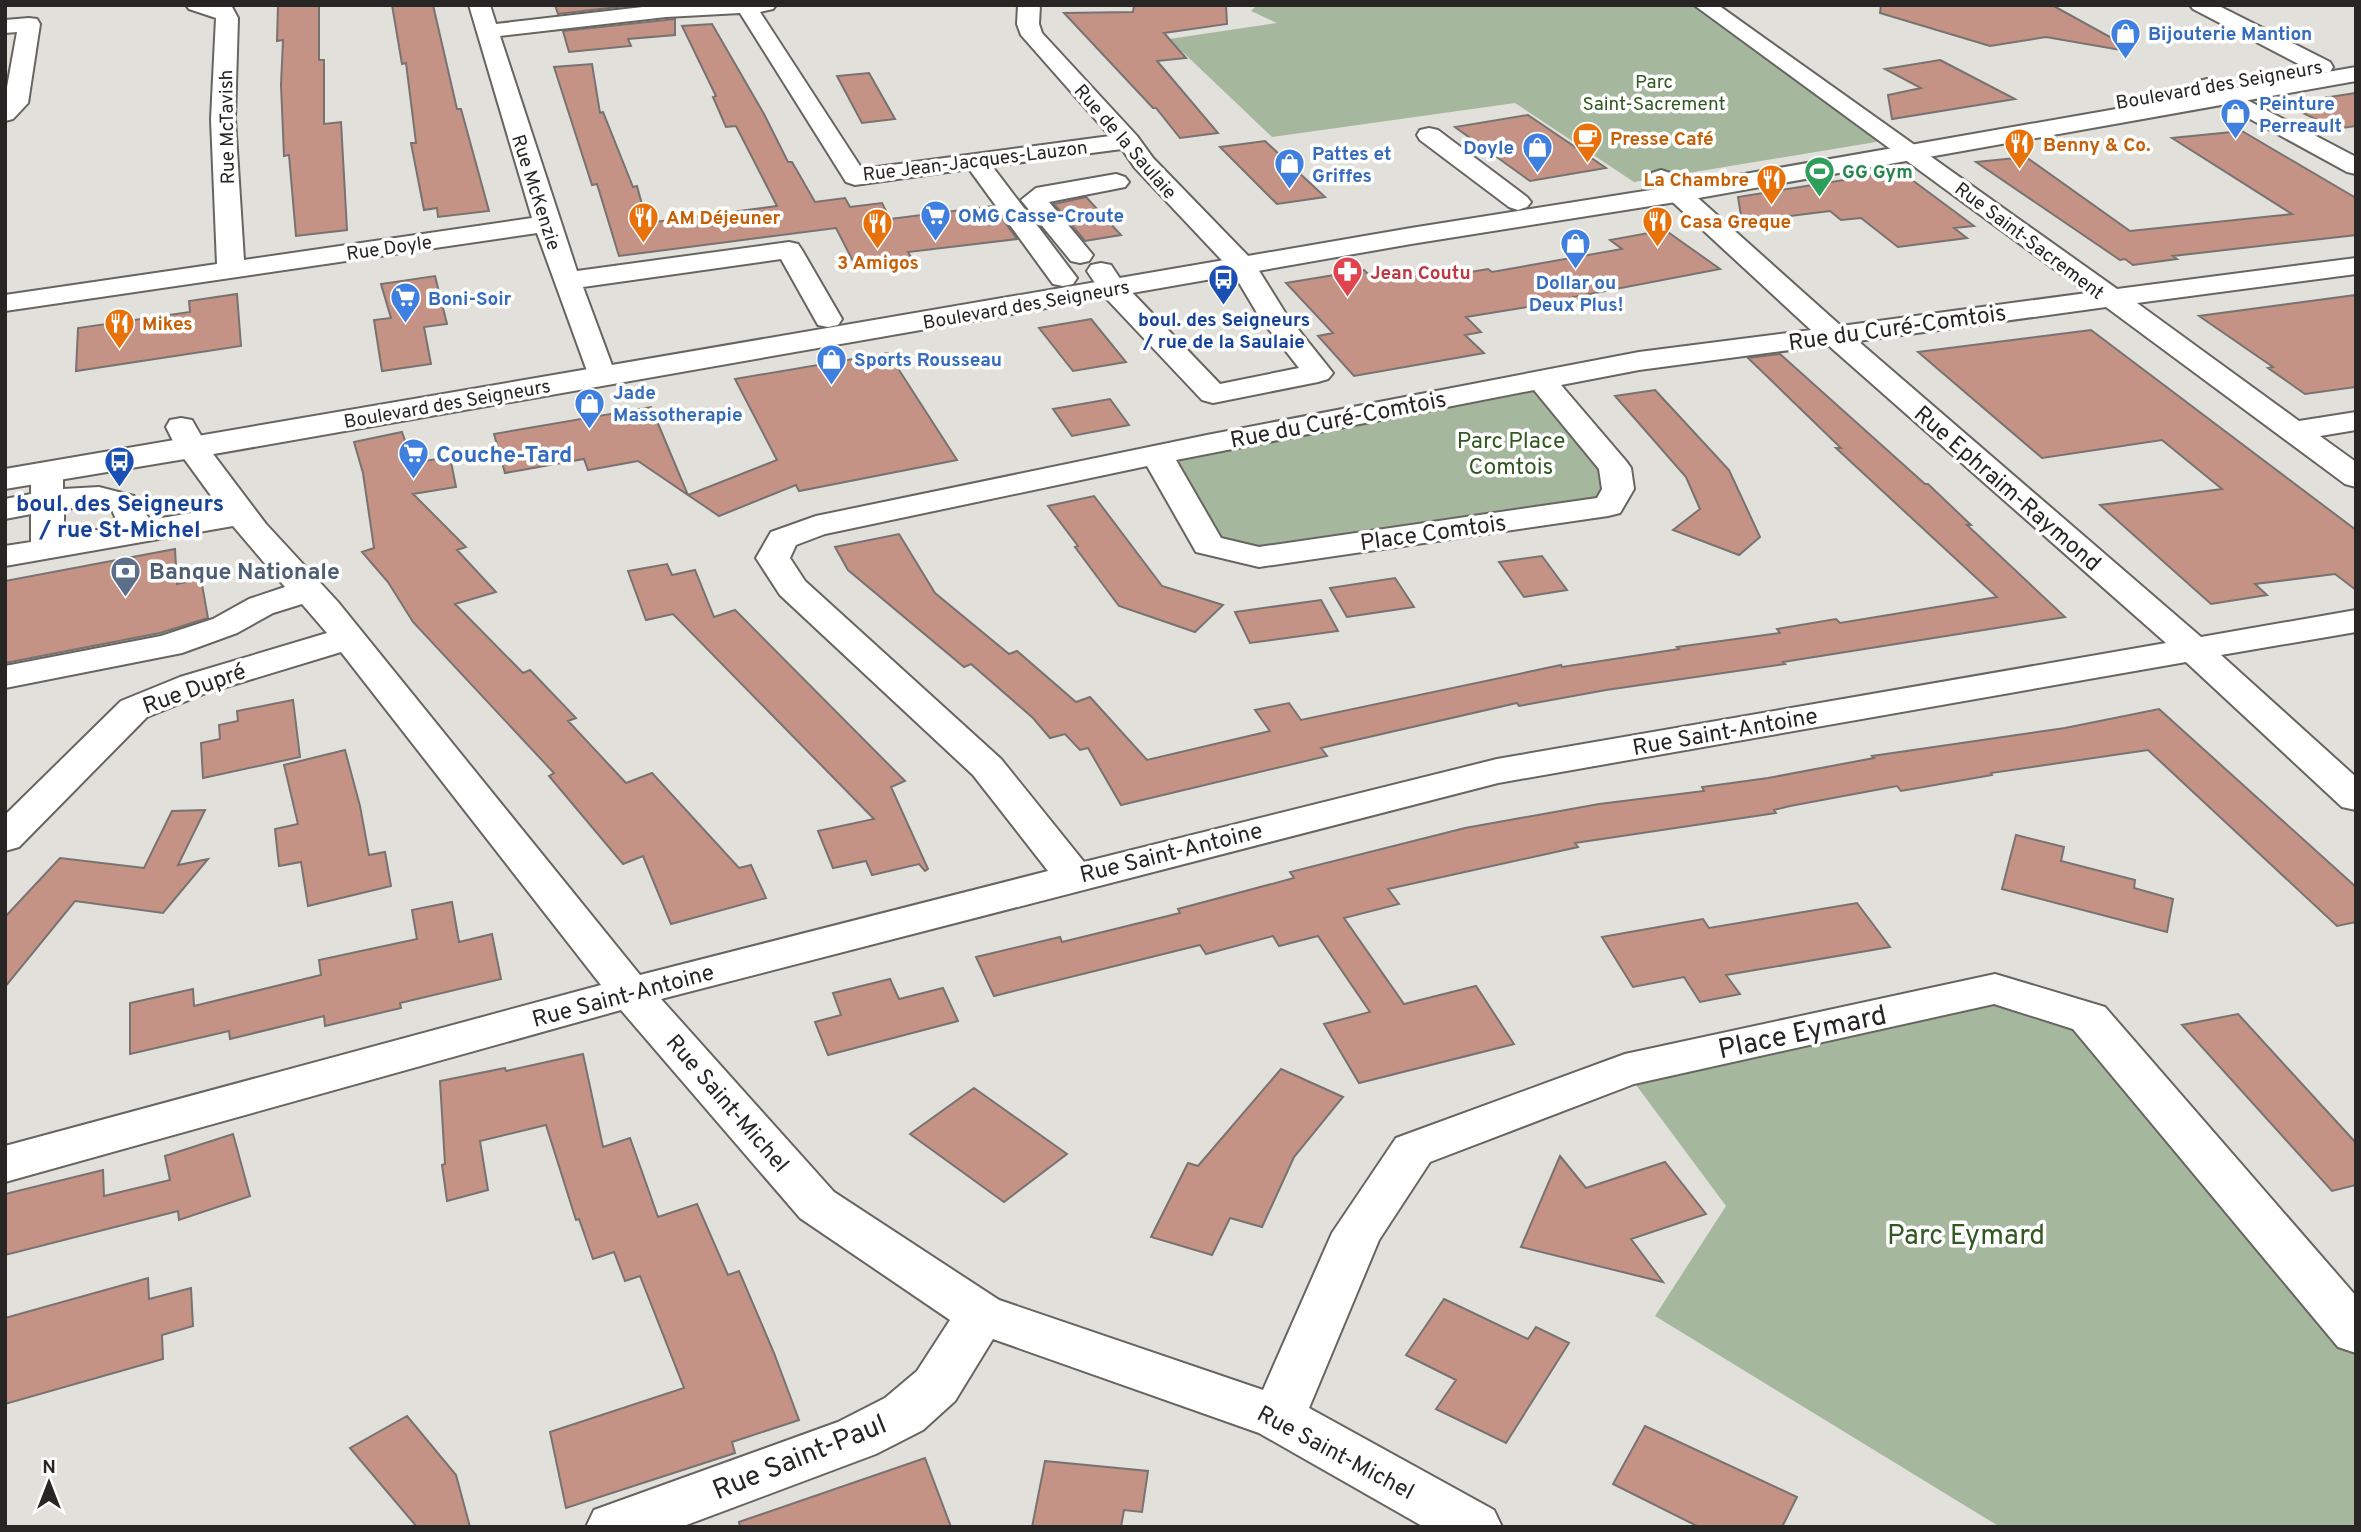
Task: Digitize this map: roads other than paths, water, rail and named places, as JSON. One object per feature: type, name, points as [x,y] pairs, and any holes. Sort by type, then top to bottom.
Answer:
[{"type":"street","name":"Rue McTavish","points":[[196,5],[224,12],[227,18],[223,119],[231,271]]},
{"type":"street","name":"Rue McKenzie","points":[[480,5],[547,224],[597,367]]},
{"type":"street","points":[[489,31],[666,10],[766,5]]},
{"type":"street","name":"Rue de la Saulaie","points":[[1029,5],[1028,24],[1032,35],[1128,141],[1144,163],[1234,259],[1274,318],[1318,373],[1213,394],[1098,271]]},
{"type":"street","name":"Rue Saint-Sacrement","points":[[1704,5],[1902,145],[2107,298],[2356,477]]},
{"type":"street","points":[[2200,5],[2322,67]]},
{"type":"street","name":"Rue Jean-Jacques-Lauzon","points":[[746,6],[855,177],[1128,141]]},
{"type":"street","points":[[5,27],[29,24],[16,103],[5,114]]},
{"type":"street","name":"Boulevard des Seigneurs","points":[[2217,91],[2356,61]]},
{"type":"street","name":"Boulevard des Seigneurs","points":[[5,458],[186,438],[597,367],[1098,271],[1234,259],[1411,236],[1668,186],[2092,112],[2217,91],[2356,74]]},
{"type":"street","points":[[2217,91],[2356,167]]},
{"type":"street","points":[[1430,135],[1518,202]]},
{"type":"street","points":[[976,161],[990,184],[1063,278]]},
{"type":"street","points":[[990,184],[1144,163]]},
{"type":"street","points":[[1098,271],[1034,200],[1045,193],[1116,182]]},
{"type":"street","name":"Boulevard des Seigneurs","points":[[1234,259],[1518,202],[1668,186]]},
{"type":"street","name":"Rue Ephraim-Raymond","points":[[1668,186],[2192,648],[2356,798]]},
{"type":"street","name":"Rue Doyle","points":[[5,303],[547,224]]},
{"type":"street","points":[[566,281],[789,250],[828,319]]},
{"type":"street","name":"Rue du Curé-Comtois","points":[[1074,877],[987,767],[792,588],[772,558],[783,540],[816,526],[1157,455],[1639,361],[2356,266]]},
{"type":"street","name":"Boulevard des Seigneurs","points":[[597,367],[828,319],[1098,271]]},
{"type":"street","name":"Place Comtois","points":[[1157,455],[1208,545],[1259,557],[1608,506],[1618,489],[1615,468],[1541,380]]},
{"type":"street","points":[[2292,431],[2356,421]]},
{"type":"street","name":"Boulevard des Seigneurs","points":[[5,479],[47,487],[186,438]]},
{"type":"street","name":"Rue Saint-Michel","points":[[186,438],[239,515],[348,638],[630,992],[817,1205],[981,1314],[1278,1417],[1474,1527]]},
{"type":"street","points":[[5,509],[47,487],[88,498],[108,498],[122,502],[132,513],[137,532]]},
{"type":"street","points":[[47,487],[48,549]]},
{"type":"street","points":[[5,556],[239,515]]},
{"type":"street","points":[[5,677],[169,645],[225,626],[261,606],[307,591]]},
{"type":"street","name":"Rue Saint-Antoine","points":[[5,1164],[630,992],[1497,771],[2356,621]]},
{"type":"street","name":"Rue Dupré","points":[[5,838],[134,709],[193,685],[348,638]]},
{"type":"street","name":"Place Eymard","points":[[1278,1417],[1357,1233],[1413,1150],[1625,1070],[1995,989],[2089,1018],[2356,1332]]},
{"type":"street","name":"Rue Saint-Paul","points":[[614,1527],[857,1437],[904,1414],[936,1386],[981,1314]]},
{"type":"place","name":"Bijouterie Mantion","points":[[2125,60]]},
{"type":"place","name":"Peinture Perreault","points":[[2236,141]]},
{"type":"place","name":"Presse Café","points":[[1587,165]]},
{"type":"place","name":"Benny & Co.","points":[[2020,171]]},
{"type":"place","name":"Doyle","points":[[1537,174]]},
{"type":"place","name":"Pattes et Griffes","points":[[1289,191]]},
{"type":"place","name":"GG Gym","points":[[1819,198]]},
{"type":"place","name":"La Chambre","points":[[1772,206]]},
{"type":"place","name":"OMG Casse-Croute","points":[[935,242]]},
{"type":"place","name":"AM Déjeuner","points":[[643,244]]},
{"type":"place","name":"Casa Greque","points":[[1657,248]]},
{"type":"place","name":"3 Amigos","points":[[878,250]]},
{"type":"place","name":"Dollar ou Deux Plus!","points":[[1576,270]]},
{"type":"place","name":"Jean Coutu","points":[[1347,299]]},
{"type":"place","name":"boul. des Seigneurs / rue de la Saulaie","points":[[1224,307]]},
{"type":"place","name":"Boni-Soir","points":[[405,325]]},
{"type":"place","name":"Mikes","points":[[119,350]]},
{"type":"place","name":"Sports Rousseau","points":[[831,386]]},
{"type":"place","name":"Jade Massotherapie","points":[[590,430]]},
{"type":"place","name":"Couche-Tard","points":[[413,481]]},
{"type":"place","name":"boul. des Seigneurs / rue St-Michel","points":[[120,489]]},
{"type":"place","name":"Banque Nationale","points":[[126,598]]},
{"type":"park label","name":"Parc Saint-Sacrement","points":[[1654,92]]},
{"type":"park label","name":"Parc Place Comtois","points":[[1511,453]]},
{"type":"park label","name":"Parc Eymard","points":[[1966,1234]]}]
